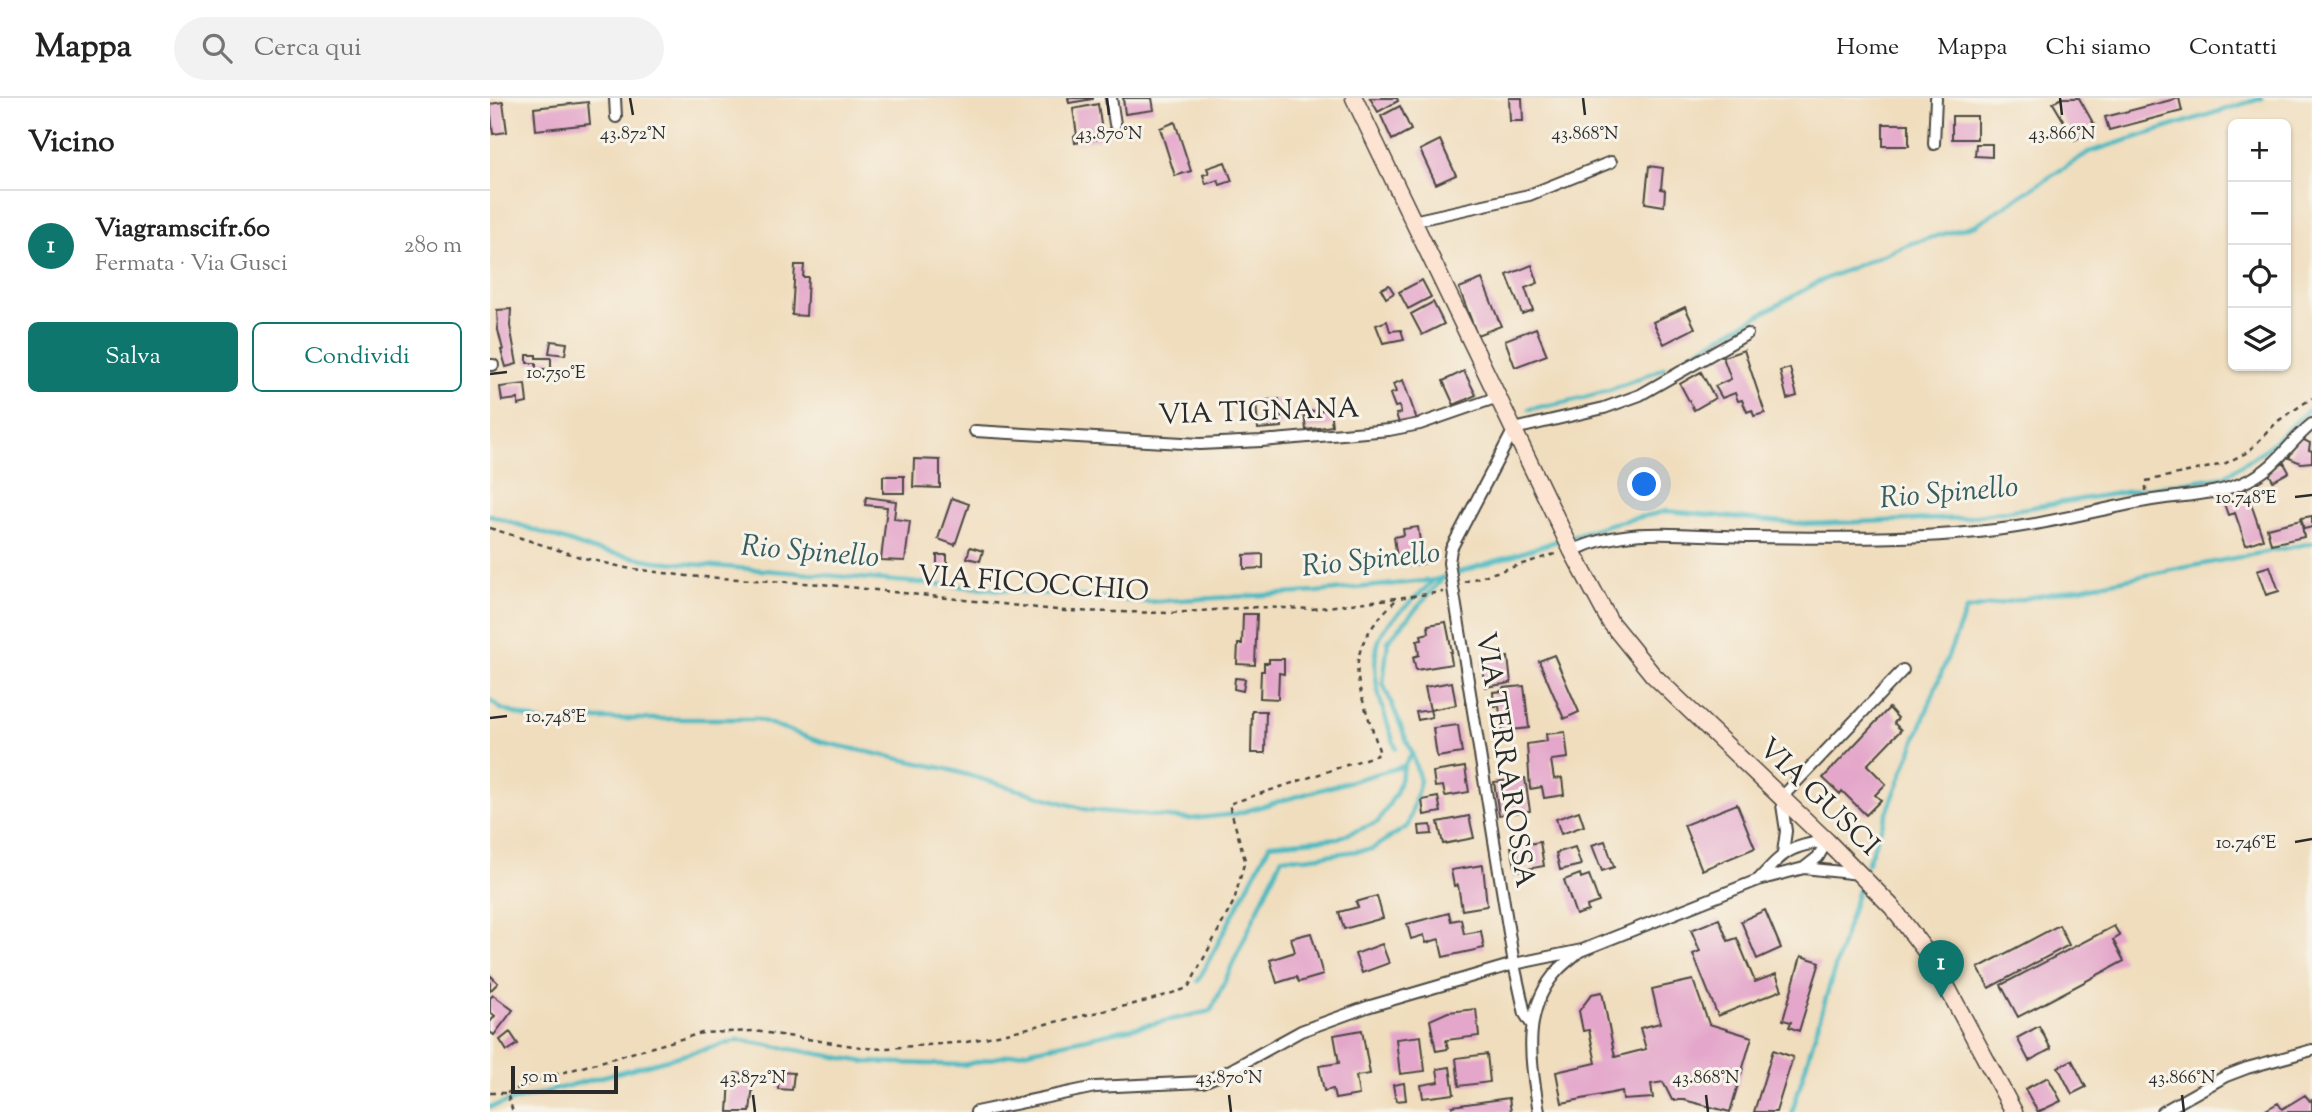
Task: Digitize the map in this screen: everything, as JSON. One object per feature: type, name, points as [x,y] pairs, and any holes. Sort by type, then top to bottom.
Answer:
[{"type":"street","points":[[615,98],[616,117]]},
{"type":"street","points":[[1111,98],[1115,124]]},
{"type":"street","name":"VIA GUSCI","points":[[1354,98],[1597,601],[1626,644],[1665,688],[1892,907],[1933,961],[2014,1112]]},
{"type":"street","points":[[1934,144],[1936,98]]},
{"type":"street","points":[[1413,221],[1529,195],[1611,162]]},
{"type":"street","points":[[1514,429],[1604,408],[1640,395],[1748,334]]},
{"type":"street","name":"VIA TIGNANA","points":[[975,431],[1200,444],[1261,442],[1409,426],[1458,413],[1499,397]]},
{"type":"street","points":[[1569,544],[1648,533],[1842,537],[2010,528],[2234,486],[2271,466],[2312,424]]},
{"type":"street","name":"VIA TERRAROSSA","points":[[1514,429],[1456,537],[1449,564],[1514,964],[1525,1014],[1532,1025]]},
{"type":"street","points":[[1783,853],[1786,831],[1781,798],[1903,670]]},
{"type":"street","points":[[1758,880],[1783,853],[1802,844],[1826,841]]},
{"type":"street","points":[[1804,868],[1818,857],[1826,841]]},
{"type":"street","points":[[976,1112],[1095,1087],[1203,1082],[1227,1072],[1301,1031],[1367,1007],[1514,964],[1582,950],[1758,880],[1804,868],[1860,874]]},
{"type":"street","points":[[1539,1112],[1530,1053],[1532,1025],[1543,992],[1558,970],[1582,950]]},
{"type":"street","points":[[2162,1112],[2226,1076],[2312,1050]]},
{"type":"path","points":[[2146,481],[2224,464],[2248,452],[2278,421],[2312,398]]},
{"type":"path","name":"VIA FICOCCHIO","points":[[490,528],[580,557],[626,568],[687,576],[821,584],[908,596],[996,602],[1065,611],[1171,614],[1258,607],[1312,609],[1398,598],[1453,585],[1557,553],[1569,544]]},
{"type":"path","points":[[490,1093],[507,1093],[540,1079],[702,1034],[754,1031],[874,1049],[967,1042],[1147,1001],[1188,988],[1234,901],[1245,860],[1228,804],[1380,754],[1358,682],[1358,655],[1364,638],[1376,620],[1398,598]]},
{"type":"path","points":[[507,1093],[513,1112]]},
{"type":"building","points":[[1068,98],[1093,98],[1093,99],[1069,103]]},
{"type":"building","points":[[1123,98],[1152,98],[1154,110],[1125,114]]},
{"type":"building","points":[[1370,98],[1397,98],[1398,101],[1378,112]]},
{"type":"building","points":[[1509,98],[1522,98],[1523,121],[1510,121]]},
{"type":"building","points":[[2062,98],[2079,98],[2096,128],[2075,140],[2053,103]]},
{"type":"building","points":[[2179,98],[2182,111],[2109,130],[2105,117]]},
{"type":"building","points":[[503,102],[507,132],[493,134],[490,104]]},
{"type":"building","points":[[588,102],[590,124],[536,130],[534,108]]},
{"type":"building","points":[[1098,104],[1103,138],[1075,143],[1074,136],[1077,135],[1073,109]]},
{"type":"building","points":[[1400,106],[1411,130],[1392,140],[1381,116]]},
{"type":"building","points":[[1952,116],[1977,116],[1977,139],[1952,139]]},
{"type":"building","points":[[1175,122],[1191,171],[1175,176],[1160,128]]},
{"type":"building","points":[[1883,124],[1909,124],[1909,146],[1883,146]]},
{"type":"building","points":[[1440,140],[1456,175],[1436,184],[1420,150]]},
{"type":"building","points":[[1976,144],[1992,144],[1992,157],[1975,156]]},
{"type":"building","points":[[1225,162],[1232,181],[1220,185],[1218,180],[1206,184],[1203,175],[1209,173],[1207,168]]},
{"type":"building","points":[[1649,166],[1663,168],[1661,189],[1665,190],[1664,206],[1645,203]]},
{"type":"building","points":[[795,265],[804,265],[803,277],[808,277],[806,316],[792,315]]},
{"type":"building","points":[[1532,265],[1538,283],[1525,288],[1533,310],[1522,314],[1507,275]]},
{"type":"building","points":[[1482,279],[1501,326],[1477,335],[1459,288]]},
{"type":"building","points":[[1422,280],[1431,297],[1408,309],[1399,292]]},
{"type":"building","points":[[1389,285],[1394,293],[1386,298],[1381,289]]},
{"type":"building","points":[[1433,302],[1444,324],[1422,335],[1411,314]]},
{"type":"building","points":[[1685,307],[1695,328],[1664,344],[1653,322]]},
{"type":"building","points":[[511,309],[510,326],[517,364],[506,367],[501,350],[497,310]]},
{"type":"building","points":[[1387,321],[1390,331],[1401,330],[1404,339],[1383,343],[1376,325]]},
{"type":"building","points":[[1536,328],[1547,355],[1515,367],[1505,340]]},
{"type":"building","points":[[551,341],[567,343],[565,355],[549,353]]},
{"type":"building","points":[[1744,350],[1765,413],[1754,416],[1752,410],[1747,412],[1742,400],[1738,401],[1735,393],[1722,398],[1715,386],[1731,379],[1723,357]]},
{"type":"building","points":[[527,355],[551,358],[551,369],[536,369],[536,363],[527,363]]},
{"type":"building","points":[[1790,368],[1797,396],[1787,399],[1780,371]]},
{"type":"building","points":[[1464,371],[1476,395],[1454,405],[1443,381]]},
{"type":"building","points":[[1701,372],[1715,398],[1694,410],[1680,384]]},
{"type":"building","points":[[1403,380],[1417,420],[1400,426],[1396,414],[1401,413],[1399,406],[1395,407],[1390,394],[1396,392],[1393,384]]},
{"type":"building","points":[[525,384],[527,403],[518,405],[518,399],[502,401],[500,387]]},
{"type":"building","points":[[1279,399],[1282,427],[1258,429],[1256,401]]},
{"type":"building","points":[[1330,409],[1332,426],[1306,430],[1304,412]]},
{"type":"building","points":[[2298,437],[2310,443],[2312,462],[2301,463],[2289,458]]},
{"type":"building","points":[[914,459],[940,460],[940,488],[913,487]]},
{"type":"building","points":[[2284,463],[2289,472],[2273,481],[2268,472]]},
{"type":"building","points":[[883,476],[904,476],[904,493],[883,493]]},
{"type":"building","points":[[2245,486],[2263,539],[2246,545],[2235,513],[2228,515],[2221,495]]},
{"type":"building","points":[[866,497],[896,501],[894,519],[910,521],[905,561],[881,560],[887,507],[865,505]]},
{"type":"building","points":[[952,498],[969,504],[955,545],[938,539]]},
{"type":"building","points":[[2312,516],[2312,527],[2304,529],[2301,518]]},
{"type":"building","points":[[2301,520],[2304,537],[2271,544],[2267,528]]},
{"type":"building","points":[[1418,527],[1423,564],[1408,566],[1407,558],[1397,559],[1394,537],[1404,535],[1403,529]]},
{"type":"building","points":[[970,547],[983,551],[980,561],[967,558]]},
{"type":"building","points":[[1263,554],[1263,568],[1244,569],[1244,555]]},
{"type":"building","points":[[937,555],[947,555],[947,566],[937,566]]},
{"type":"building","points":[[2270,566],[2279,591],[2266,595],[2257,570]]},
{"type":"building","points":[[1243,614],[1257,614],[1255,665],[1237,664],[1238,644],[1242,644]]},
{"type":"building","points":[[1446,622],[1452,664],[1416,670],[1413,657],[1419,655],[1417,641],[1422,640],[1421,635],[1429,633],[1428,625]]},
{"type":"building","points":[[1554,655],[1579,712],[1564,719],[1539,661]]},
{"type":"building","points":[[1508,657],[1511,683],[1485,687],[1481,661]]},
{"type":"building","points":[[1269,659],[1284,659],[1284,674],[1279,673],[1278,699],[1260,698],[1261,671],[1264,671],[1264,663],[1269,663]]},
{"type":"building","points":[[1235,678],[1245,679],[1243,691],[1234,689]]},
{"type":"building","points":[[1452,682],[1456,705],[1430,710],[1425,687]]},
{"type":"building","points":[[1524,686],[1529,728],[1502,731],[1499,706],[1494,706],[1493,692]]},
{"type":"building","points":[[1889,708],[1898,718],[1894,723],[1901,730],[1867,765],[1886,784],[1875,795],[1881,800],[1866,815],[1842,791],[1840,794],[1823,778]]},
{"type":"building","points":[[1430,710],[1432,717],[1418,720],[1416,712]]},
{"type":"building","points":[[1252,711],[1266,711],[1265,753],[1251,753]]},
{"type":"building","points":[[1458,725],[1462,753],[1437,757],[1433,728]]},
{"type":"building","points":[[1565,732],[1568,758],[1551,760],[1554,779],[1562,778],[1564,795],[1544,798],[1542,787],[1530,789],[1527,744],[1547,741],[1546,734]]},
{"type":"building","points":[[1465,767],[1469,792],[1445,796],[1443,786],[1435,787],[1433,772]]},
{"type":"building","points":[[1525,778],[1530,811],[1499,815],[1494,782]]},
{"type":"building","points":[[1438,797],[1441,812],[1424,815],[1422,800]]},
{"type":"building","points":[[1737,804],[1755,848],[1702,870],[1684,825]]},
{"type":"building","points":[[1579,811],[1584,826],[1561,834],[1556,819]]},
{"type":"building","points":[[1469,816],[1474,838],[1443,844],[1438,822]]},
{"type":"building","points":[[1431,825],[1432,834],[1420,835],[1419,826]]},
{"type":"building","points":[[1605,841],[1614,867],[1602,871],[1592,845]]},
{"type":"building","points":[[1540,842],[1544,866],[1516,871],[1511,847]]},
{"type":"building","points":[[1575,847],[1581,865],[1560,870],[1556,853]]},
{"type":"building","points":[[1483,865],[1487,906],[1462,910],[1458,885],[1454,886],[1451,870]]},
{"type":"building","points":[[1580,874],[1581,878],[1589,875],[1599,902],[1587,906],[1588,911],[1576,915],[1564,880]]},
{"type":"building","points":[[1377,896],[1383,918],[1344,929],[1339,912],[1358,907],[1356,902]]},
{"type":"building","points":[[1765,910],[1781,948],[1757,959],[1741,921]]},
{"type":"building","points":[[1449,913],[1451,921],[1461,919],[1464,934],[1481,931],[1484,948],[1443,957],[1439,939],[1426,943],[1424,935],[1411,939],[1407,924]]},
{"type":"building","points":[[1719,919],[1728,941],[1737,938],[1755,982],[1776,974],[1782,990],[1718,1016],[1693,954],[1700,951],[1691,930]]},
{"type":"building","points":[[2059,925],[2069,945],[1989,988],[1978,968]]},
{"type":"building","points":[[2114,926],[2120,936],[2113,940],[2124,961],[2018,1017],[2001,985]]},
{"type":"building","points":[[1311,933],[1323,975],[1299,982],[1296,977],[1277,983],[1270,960],[1295,952],[1291,938]]},
{"type":"building","points":[[1382,944],[1389,963],[1362,973],[1355,954]]},
{"type":"building","points":[[1801,956],[1820,962],[1799,1031],[1789,1027],[1791,1022],[1783,1020]]},
{"type":"building","points":[[490,975],[498,983],[490,991]]},
{"type":"building","points":[[1693,980],[1709,1024],[1752,1037],[1730,1112],[1684,1100],[1672,1100],[1663,1082],[1651,1084],[1653,1098],[1623,1100],[1622,1091],[1562,1103],[1556,1072],[1596,1063],[1589,1030],[1583,1031],[1579,1011],[1592,994],[1602,992],[1615,1057],[1646,1049],[1640,1028],[1660,1023],[1652,989]]},
{"type":"building","points":[[493,995],[513,1010],[494,1035],[490,1032],[490,1022],[495,1016],[490,1012],[490,998]]},
{"type":"building","points":[[1476,1009],[1479,1036],[1446,1040],[1448,1049],[1436,1051],[1430,1020],[1448,1012]]},
{"type":"building","points":[[2039,1026],[2051,1049],[2029,1061],[2017,1038]]},
{"type":"building","points":[[1362,1030],[1370,1074],[1356,1076],[1359,1095],[1335,1099],[1333,1089],[1324,1091],[1319,1066],[1339,1063],[1334,1035]]},
{"type":"building","points":[[510,1032],[518,1044],[507,1051],[500,1040]]},
{"type":"building","points":[[1421,1036],[1425,1071],[1400,1074],[1396,1039]]},
{"type":"building","points":[[1773,1050],[1793,1057],[1776,1112],[1754,1112]]},
{"type":"building","points":[[1487,1054],[1490,1082],[1459,1086],[1456,1058]]},
{"type":"building","points":[[2072,1060],[2086,1087],[2072,1094],[2058,1067]]},
{"type":"building","points":[[1450,1067],[1454,1094],[1423,1098],[1421,1085],[1439,1082],[1437,1069]]},
{"type":"building","points":[[779,1072],[794,1073],[792,1090],[778,1089]]},
{"type":"building","points":[[735,1073],[754,1075],[750,1112],[728,1112],[730,1079],[734,1079]]},
{"type":"building","points":[[2048,1077],[2061,1101],[2038,1112],[2025,1089]]},
{"type":"building","points":[[1404,1083],[1406,1100],[1396,1101],[1393,1085]]},
{"type":"building","points":[[2305,1095],[2312,1100],[2312,1112],[2262,1112],[2278,1103],[2282,1109]]},
{"type":"building","points":[[1509,1098],[1511,1112],[1453,1112],[1452,1106]]},
{"type":"waterway","points":[[1681,359],[1820,281],[1909,244],[1975,225],[2089,152],[2262,98]]},
{"type":"waterway","points":[[1529,409],[1599,393],[1665,367]]},
{"type":"waterway","name":"Rio Spinello","points":[[490,515],[590,549],[655,561],[1147,602],[1316,592],[1435,580],[1610,524],[1667,511],[1805,524],[1964,518],[2225,476],[2267,448],[2312,407]]},
{"type":"waterway","points":[[1867,864],[1966,610],[2312,543]]},
{"type":"waterway","points":[[490,700],[501,709],[550,725],[588,719],[757,719],[821,742],[947,769],[1088,810],[1191,819],[1235,814],[1404,766],[1412,753],[1383,683],[1388,641],[1443,578]]},
{"type":"waterway","points":[[1396,748],[1378,690],[1375,659],[1378,644],[1387,626],[1434,580]]},
{"type":"waterway","points":[[490,1107],[739,1040],[866,1062],[963,1065],[1211,1011],[1282,857],[1305,858],[1372,849],[1408,826],[1420,781],[1412,753]]},
{"type":"waterway","points":[[1198,981],[1270,844],[1338,838],[1378,822],[1396,793],[1404,767]]},
{"type":"waterway","points":[[1792,1112],[1858,890]]},
{"type":"place","name":"Viagramscifr.60","points":[[1941,998]]}]
